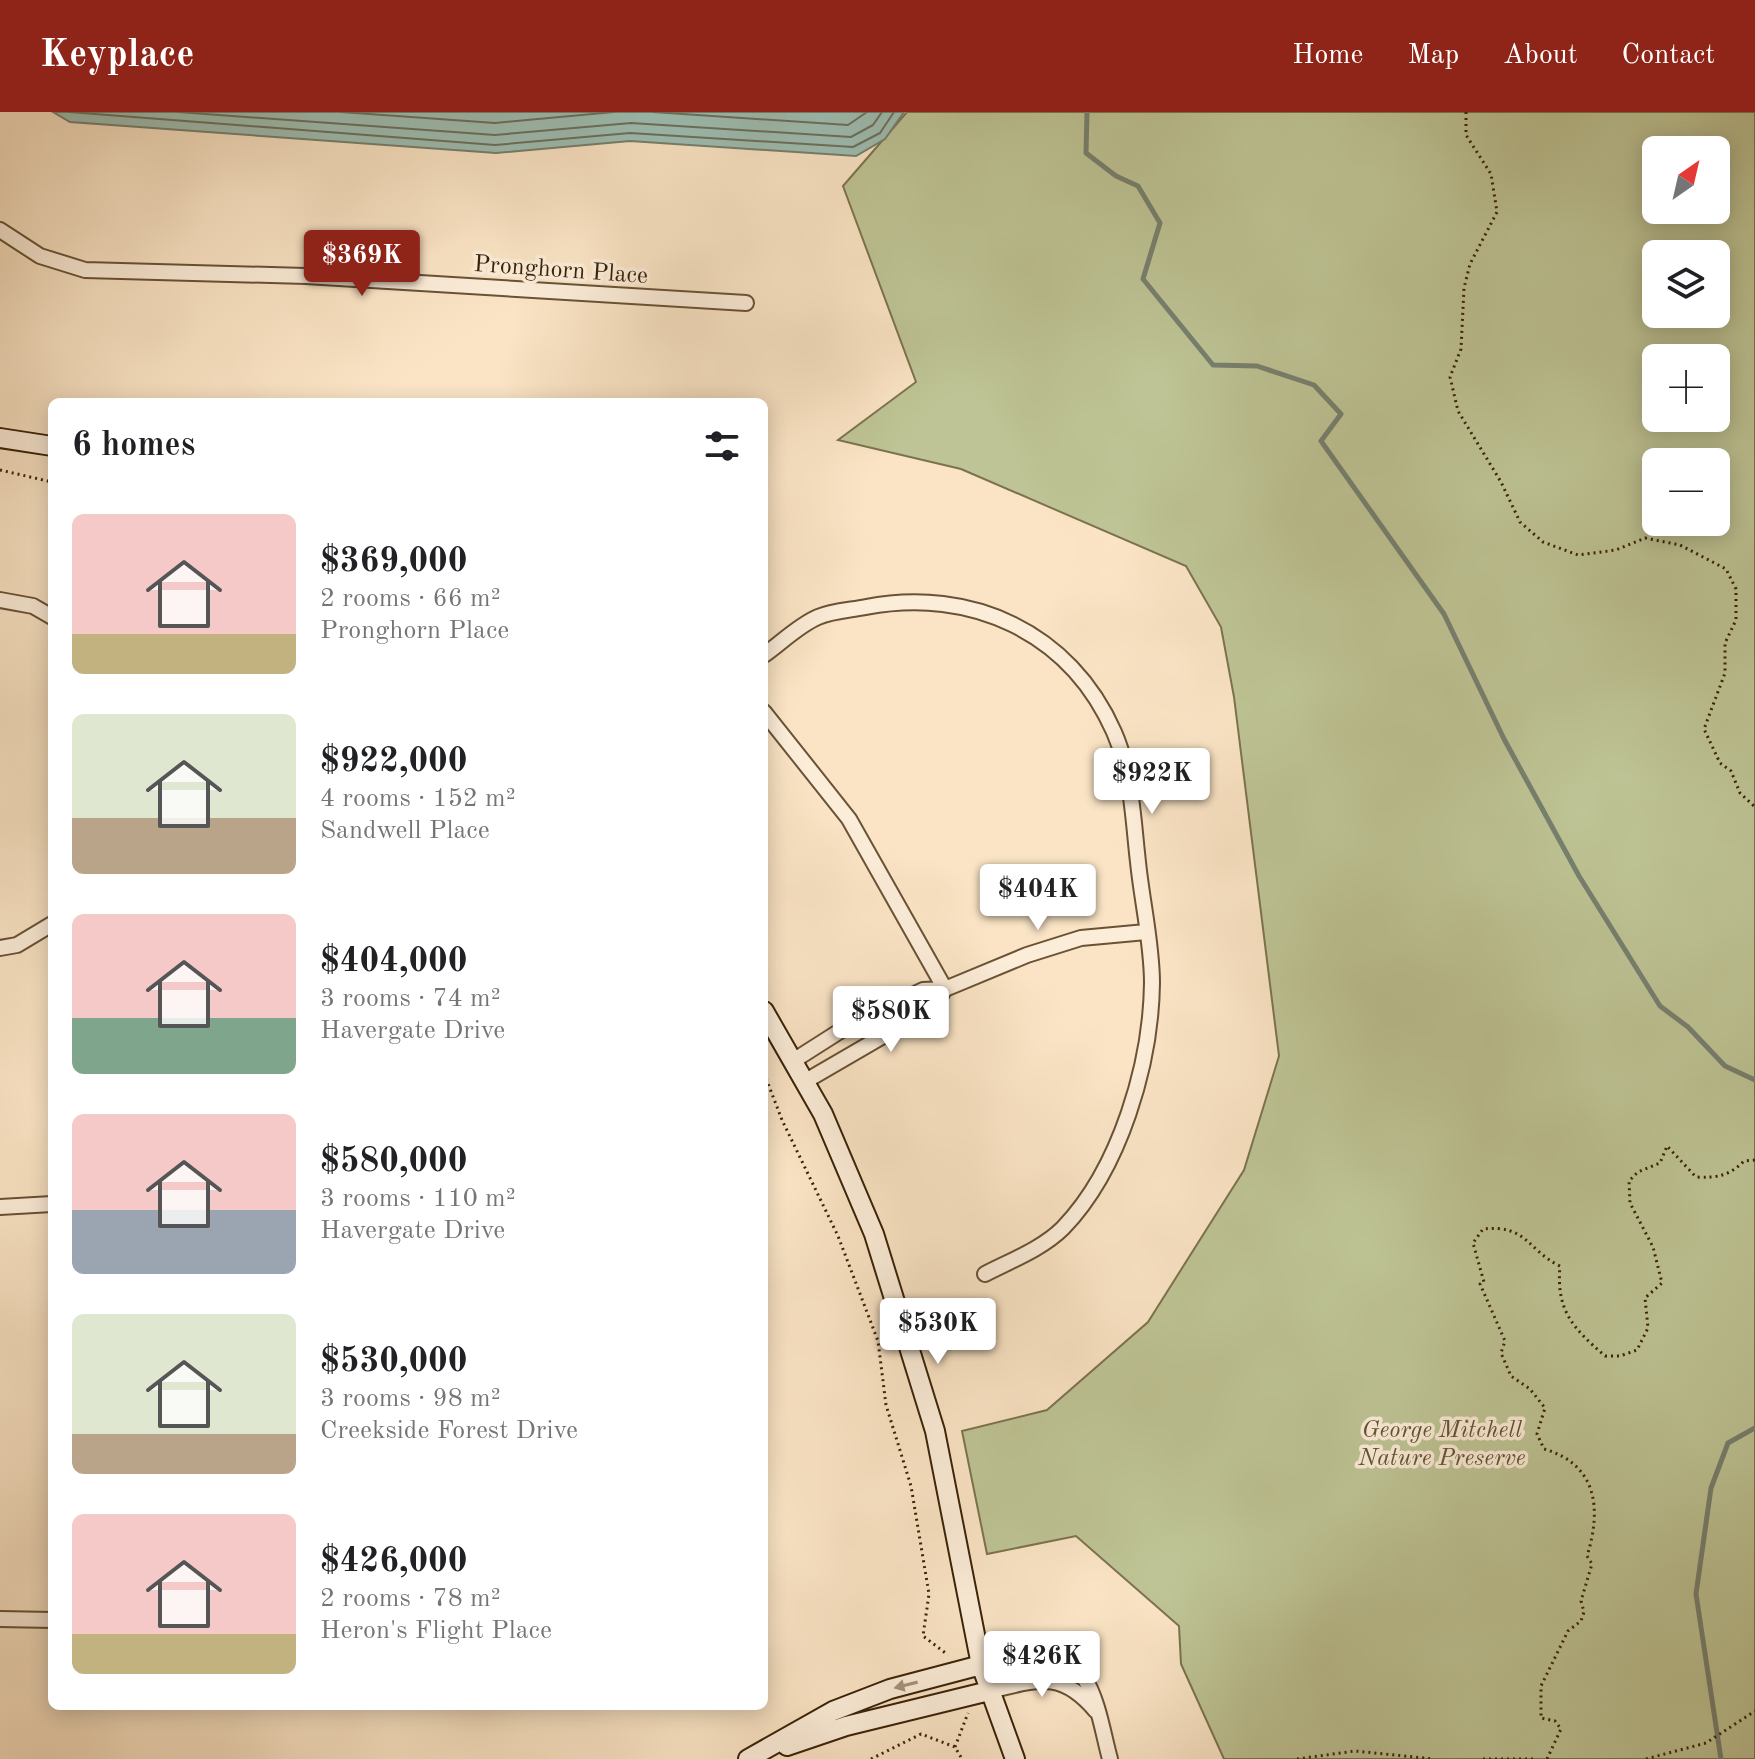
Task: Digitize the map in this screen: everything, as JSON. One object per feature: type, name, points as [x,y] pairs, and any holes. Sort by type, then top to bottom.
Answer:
[{"type":"main road","points":[[0,438],[48,445]]},
{"type":"main road","points":[[768,1018],[823,1114],[874,1234],[935,1431],[981,1665],[1015,1759]]},
{"type":"main road","points":[[749,1759],[833,1711],[890,1689],[981,1665]]},
{"type":"main road","points":[[749,1759],[846,1726],[989,1691]]},
{"type":"street","name":"Pronghorn Place","points":[[0,230],[40,256],[85,270],[306,276],[746,303]]},
{"type":"street","points":[[0,600],[33,606],[48,615]]},
{"type":"street","points":[[768,652],[819,617],[902,600],[955,604],[999,618],[1032,634],[1068,664],[1086,685],[1115,733],[1129,777],[1152,980],[1149,1025],[1128,1115],[1101,1172],[1062,1229],[1030,1252],[985,1274]]},
{"type":"street","points":[[768,717],[849,819],[945,989]]},
{"type":"street","points":[[0,948],[17,945],[48,926]]},
{"type":"street","points":[[793,1061],[861,1020],[923,990],[945,989],[1027,955],[1081,938],[1146,932]]},
{"type":"street","points":[[804,1082],[933,1007],[945,989]]},
{"type":"street","points":[[0,1207],[48,1204]]},
{"type":"street","points":[[0,1619],[48,1620]]},
{"type":"street","points":[[981,1665],[1030,1653],[1048,1653],[1065,1659],[1091,1686],[1110,1759]]},
{"type":"street","points":[[989,1691],[1047,1680],[1075,1689],[1097,1712]]},
{"type":"path","points":[[1466,112],[1466,135],[1491,174],[1497,212],[1492,228],[1470,264],[1464,288],[1461,349],[1450,377],[1458,411],[1501,482],[1520,522],[1543,542],[1578,555],[1616,550],[1645,538],[1680,545],[1726,569],[1736,589],[1736,620],[1724,647],[1725,673],[1704,729],[1720,763],[1731,771],[1740,793],[1755,807]]},
{"type":"path","points":[[0,470],[48,481]]},
{"type":"path","points":[[768,1083],[782,1120],[838,1236],[878,1341],[886,1405],[911,1486],[929,1594],[923,1636],[954,1659],[958,1672]]},
{"type":"path","points":[[1547,1759],[1561,1729],[1555,1721],[1541,1718],[1541,1686],[1568,1631],[1581,1621],[1584,1612],[1581,1601],[1592,1564],[1587,1556],[1592,1539],[1594,1498],[1580,1468],[1566,1455],[1544,1449],[1537,1434],[1545,1408],[1530,1389],[1511,1376],[1501,1353],[1505,1341],[1480,1284],[1484,1282],[1483,1270],[1473,1243],[1483,1229],[1500,1227],[1532,1242],[1543,1259],[1560,1266],[1557,1295],[1581,1335],[1605,1356],[1620,1356],[1637,1350],[1648,1328],[1645,1298],[1662,1283],[1653,1247],[1630,1203],[1629,1181],[1638,1172],[1660,1163],[1667,1146],[1696,1177],[1717,1178],[1744,1161],[1755,1160]]},
{"type":"path","points":[[955,1747],[969,1711],[966,1697]]},
{"type":"path","points":[[1646,1759],[1706,1743],[1755,1711]]},
{"type":"path","points":[[871,1759],[921,1734],[955,1747],[962,1759]]},
{"type":"path","points":[[1297,1759],[1355,1751],[1434,1759]]},
{"type":"path","points":[[1483,1759],[1534,1759]]},
{"type":"green space","name":"George Mitchell Nature Preserve","points":[[907,112],[1755,112],[1755,1759],[1224,1759],[1181,1664],[1179,1626],[1076,1536],[987,1554],[962,1431],[1047,1410],[1148,1322],[1244,1170],[1279,1056],[1234,697],[1221,627],[1186,566],[961,469],[838,440],[916,382],[843,186]]},
{"type":"water","points":[[53,112],[904,112],[885,139],[856,156],[630,141],[496,153],[70,122]]},
{"type":"waterway","points":[[1087,112],[1086,153],[1116,176],[1138,186],[1160,223],[1143,279],[1213,365],[1257,366],[1314,385],[1341,414],[1321,441],[1444,614],[1504,739],[1579,876],[1660,1006],[1688,1027],[1725,1066],[1755,1080]]},
{"type":"waterway","points":[[1721,1759],[1696,1594],[1711,1488],[1728,1443],[1755,1428]]}]
